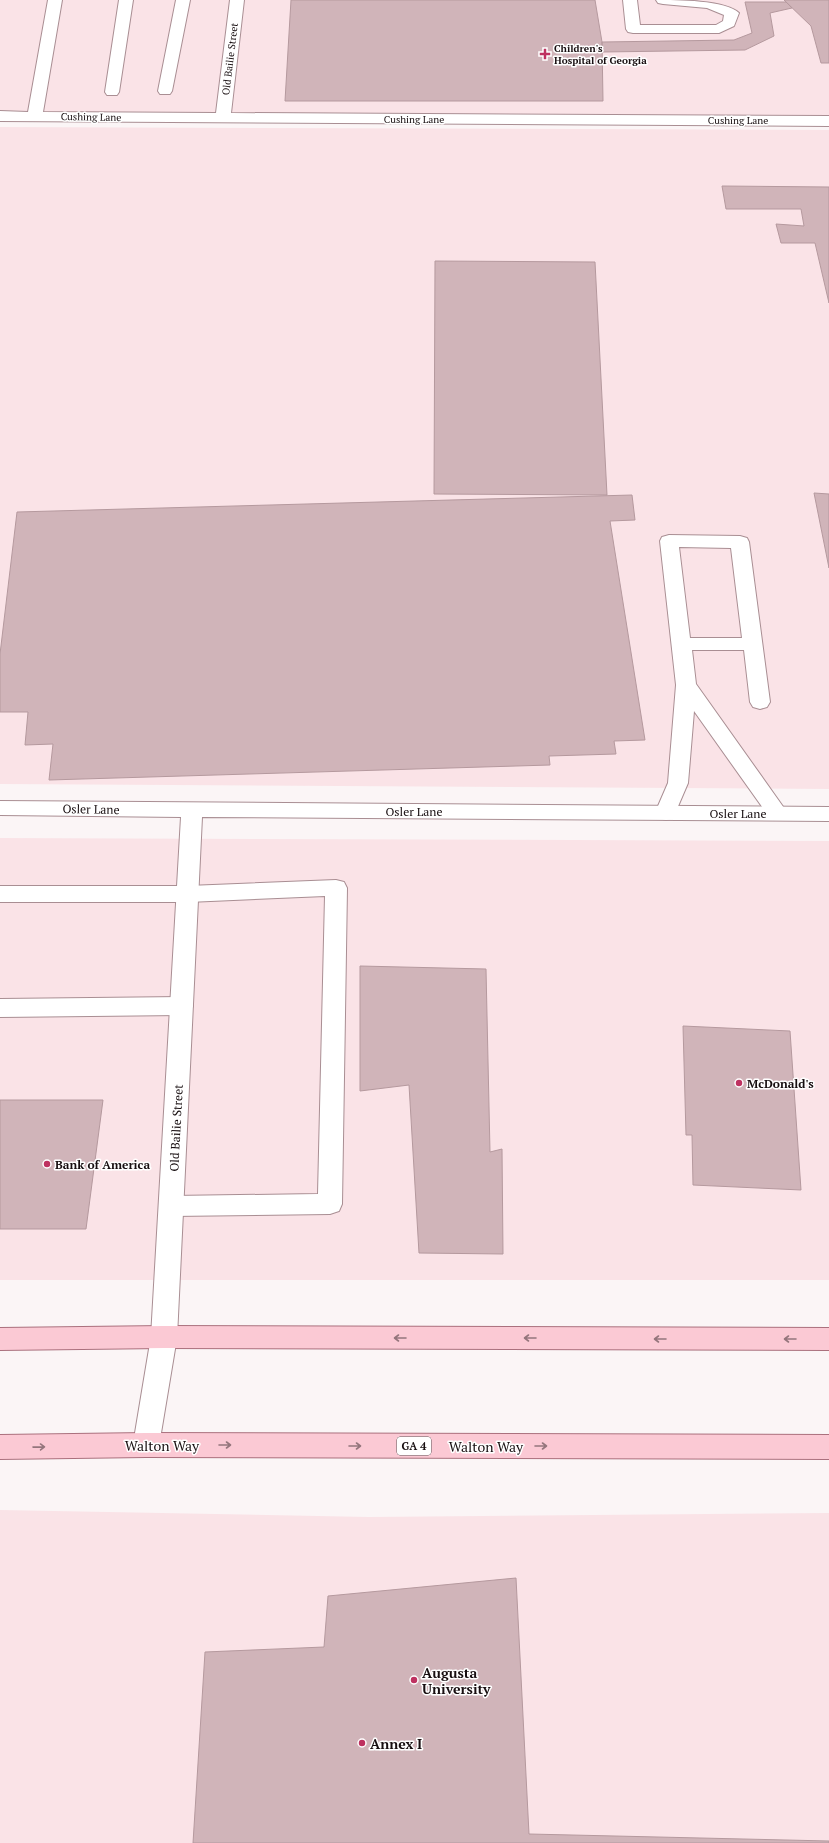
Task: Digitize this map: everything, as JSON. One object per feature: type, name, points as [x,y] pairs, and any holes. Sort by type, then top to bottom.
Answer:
[{"type":"main road","points":[[0,1339],[164,1337],[829,1339]]},
{"type":"main road","name":"Walton Way","points":[[0,1447],[146,1445],[829,1447]]},
{"type":"street","points":[[35,116],[55,0]]},
{"type":"street","points":[[112,92],[126,0]]},
{"type":"street","points":[[165,91],[183,0]]},
{"type":"street","name":"Old Bailie Street","points":[[223,118],[237,0]]},
{"type":"street","points":[[630,0],[633,29],[719,29],[729,23],[732,13],[723,6],[709,1],[663,0]]},
{"type":"street","name":"Cushing Lane","points":[[0,116],[829,121]]},
{"type":"street","points":[[666,813],[678,782],[686,685],[669,541],[740,542],[760,702]]},
{"type":"street","points":[[681,644],[752,644]]},
{"type":"street","points":[[686,685],[777,813]]},
{"type":"street","name":"Osler Lane","points":[[0,808],[829,814]]},
{"type":"street","name":"Old Bailie Street","points":[[146,1445],[164,1337],[192,810]]},
{"type":"street","points":[[0,894],[188,894],[336,888],[330,1204],[172,1206]]},
{"type":"street","points":[[0,1008],[182,1006]]},
{"type":"shaded area","name":"Children's Hospital of Georgia","points":[[0,0],[829,0],[829,126],[0,121]]},
{"type":"shaded area","points":[[0,127],[829,130],[829,789],[0,784]]},
{"type":"shaded area","points":[[0,838],[829,841],[829,1280],[0,1280]]},
{"type":"shaded area","name":"Augusta University","points":[[0,1510],[369,1517],[829,1513],[829,1843],[0,1843]]},
{"type":"building","points":[[291,0],[595,0],[602,42],[603,101],[285,101]]},
{"type":"building","points":[[784,0],[829,0],[829,63],[821,63],[811,26]]},
{"type":"building","points":[[745,2],[786,2],[792,8],[770,13],[774,36],[745,50],[602,52],[602,42],[734,40],[752,33]]},
{"type":"building","points":[[722,186],[829,187],[829,303],[815,243],[781,243],[776,224],[804,226],[801,209],[726,209]]},
{"type":"building","points":[[435,261],[595,262],[607,495],[434,494]]},
{"type":"building","points":[[814,493],[829,494],[829,568]]},
{"type":"building","points":[[632,495],[635,520],[610,521],[645,740],[614,741],[616,754],[549,756],[550,765],[49,780],[53,744],[25,745],[28,712],[0,712],[0,654],[17,512]]},
{"type":"building","points":[[360,966],[486,969],[490,1152],[502,1149],[503,1254],[419,1253],[409,1085],[360,1091]]},
{"type":"building","name":"McDonald's","points":[[683,1026],[790,1031],[801,1190],[693,1185],[692,1135],[686,1135]]},
{"type":"building","name":"Bank of America","points":[[0,1100],[103,1100],[86,1229],[0,1229]]},
{"type":"building","name":"Annex I","points":[[516,1578],[529,1834],[829,1841],[829,1843],[193,1843],[205,1652],[324,1647],[328,1596]]},
{"type":"place","name":"Children's Hospital of Georgia","points":[[545,54]]},
{"type":"place","name":"McDonald's","points":[[739,1083]]},
{"type":"place","name":"Bank of America","points":[[47,1164]]},
{"type":"place","name":"Augusta University","points":[[414,1680]]},
{"type":"place","name":"Annex I","points":[[362,1743]]}]
